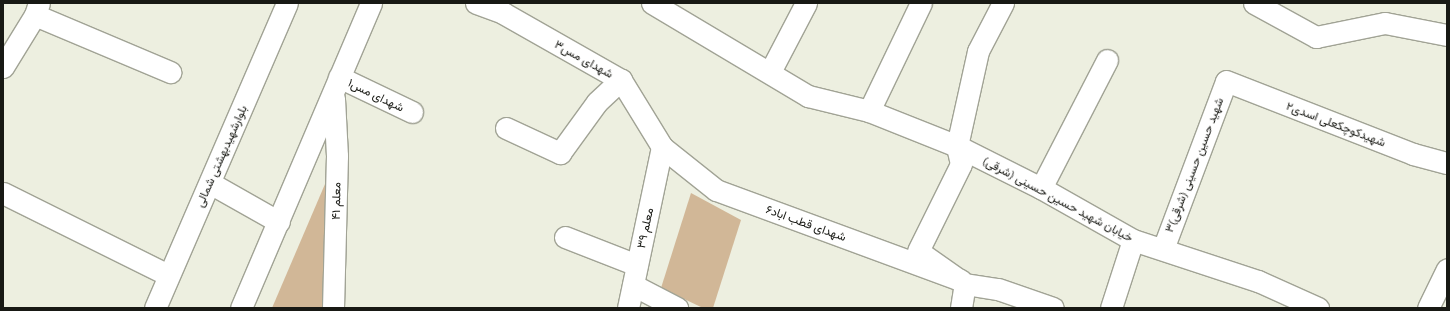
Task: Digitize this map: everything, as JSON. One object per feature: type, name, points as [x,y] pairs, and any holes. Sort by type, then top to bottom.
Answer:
[{"type":"street","name":"بلوارشهیدبهشتی شمالی","points":[[155,308],[287,3]]},
{"type":"street","points":[[241,308],[272,219],[336,85],[371,3]]},
{"type":"street","name":"شهدای مس۳","points":[[476,3],[505,8],[621,80],[662,147]]},
{"type":"street","points":[[770,72],[806,3]]},
{"type":"street","points":[[869,111],[920,3]]},
{"type":"street","points":[[1003,3],[978,51],[957,146],[961,164],[918,251],[963,282],[998,289],[1053,308]]},
{"type":"street","points":[[1254,3],[1316,37],[1385,23],[1447,35]]},
{"type":"street","name":"خیابان شهید حسین حسینی (شرقی)","points":[[655,4],[808,96],[869,111],[957,146],[1041,188],[1133,240],[1258,281],[1318,308]]},
{"type":"street","points":[[3,67],[37,9],[170,72]]},
{"type":"street","points":[[1041,188],[1107,60]]},
{"type":"street","points":[[506,128],[560,153],[597,102],[621,80]]},
{"type":"street","name":"شهیدکوچکعلی اسدی۲","points":[[1226,81],[1413,154],[1447,163]]},
{"type":"street","name":"شهید حسین حسینی (شرقی)۳","points":[[1163,249],[1226,81]]},
{"type":"street","name":"شهدای مس۱","points":[[336,85],[412,112]]},
{"type":"street","name":"معلم ۴۱","points":[[333,308],[337,156],[336,85]]},
{"type":"street","name":"معلم ۳۹","points":[[628,308],[662,147]]},
{"type":"street","name":"شهدای قطب اباد۶","points":[[662,147],[716,190],[963,282]]},
{"type":"street","points":[[210,183],[234,199],[272,219]]},
{"type":"street","points":[[3,193],[168,275]]},
{"type":"street","points":[[565,238],[637,265]]},
{"type":"street","points":[[1111,308],[1133,240]]},
{"type":"street","points":[[1428,308],[1447,269]]},
{"type":"street","points":[[961,308],[963,282]]},
{"type":"street","points":[[633,285],[677,308]]},
{"type":"shaded area","points":[[337,156],[334,308],[272,308]]},
{"type":"shaded area","points":[[691,193],[741,220],[713,308],[703,308],[661,288]]}]
